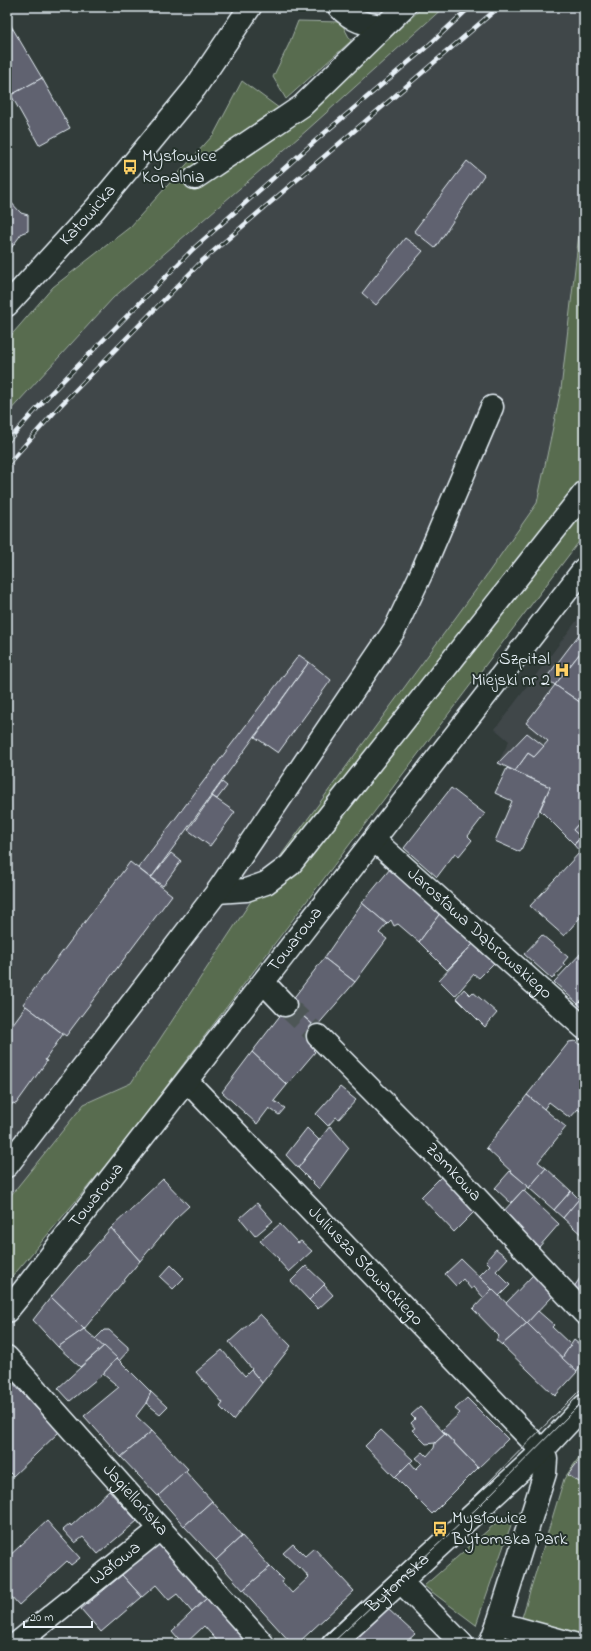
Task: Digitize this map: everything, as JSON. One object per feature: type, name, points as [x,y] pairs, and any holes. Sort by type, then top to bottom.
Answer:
[{"type":"street","name":"Katowicka","points":[[7,305],[95,209],[130,168],[195,88],[250,7]]},
{"type":"street","points":[[339,7],[348,16],[365,24],[384,26]]},
{"type":"street","points":[[195,178],[302,106],[404,7]]},
{"type":"street","points":[[7,1166],[217,892],[395,629],[421,574],[492,407]]},
{"type":"street","points":[[217,892],[246,890],[266,883],[290,865],[584,493]]},
{"type":"street","name":"Towarowa","points":[[7,1310],[264,983],[584,570]]},
{"type":"street","name":"Jarosława Dąbrowskiego","points":[[374,840],[584,1028]]},
{"type":"street","points":[[264,983],[285,1005]]},
{"type":"street","name":"Zamkowa","points":[[318,1036],[443,1162],[584,1313]]},
{"type":"street","name":"Juliusza Słowackiego","points":[[187,1081],[542,1451]]},
{"type":"street","name":"Jagiellońska","points":[[7,1357],[263,1644]]},
{"type":"street","name":"Bytomska","points":[[333,1644],[542,1451],[584,1406]]},
{"type":"street","points":[[490,1644],[545,1474],[546,1459],[542,1451]]},
{"type":"street","name":"Wałowa","points":[[16,1644],[160,1528]]},
{"type":"street","points":[[401,1582],[462,1644]]},
{"type":"street","points":[[498,1623],[574,1644]]},
{"type":"shaded area","points":[[444,7],[584,7],[584,535],[116,1153],[7,1283],[7,414],[113,298],[306,131]]},
{"type":"shaded area","name":"Szpital Miejski nr 2","points":[[584,611],[584,824],[582,837],[575,844],[541,810],[550,788],[498,763],[509,741],[495,729]]},
{"type":"green space","points":[[423,7],[444,7],[306,131],[113,298],[7,414],[7,340],[53,287],[130,227],[214,134],[242,81],[298,122]]},
{"type":"green space","points":[[298,21],[341,22],[351,41],[286,99],[273,77]]},
{"type":"green space","points":[[584,217],[584,535],[116,1153],[7,1283],[7,1200],[84,1104],[131,1083],[282,854],[481,583],[537,503],[561,389],[580,225]]},
{"type":"green space","points":[[584,1450],[584,1644],[514,1644],[564,1479]]},
{"type":"green space","points":[[503,1517],[511,1525],[476,1625],[424,1586]]},
{"type":"building","points":[[7,19],[13,29],[7,32]]},
{"type":"building","points":[[13,29],[42,78],[11,95],[7,88],[7,32]]},
{"type":"building","points":[[42,78],[70,128],[39,145],[11,95]]},
{"type":"building","points":[[467,161],[484,175],[435,248],[414,231]]},
{"type":"building","points":[[7,198],[21,213],[28,215],[28,231],[22,233],[7,254]]},
{"type":"building","points":[[405,238],[423,251],[376,305],[362,293]]},
{"type":"building","points":[[584,628],[584,648],[555,685],[546,678]]},
{"type":"building","points":[[584,648],[584,705],[555,685]]},
{"type":"building","points":[[299,655],[309,662],[151,878],[138,868]]},
{"type":"building","points":[[309,662],[331,680],[278,753],[255,737]]},
{"type":"building","points":[[555,685],[584,705],[584,825],[580,822],[573,830],[581,837],[574,844],[540,810],[550,787],[515,771],[528,753],[534,757],[548,741],[526,723]]},
{"type":"building","points":[[527,733],[544,746],[534,757],[528,753],[515,771],[498,763]]},
{"type":"building","points":[[507,768],[550,787],[520,852],[495,841],[512,801],[495,793]]},
{"type":"building","points":[[222,782],[227,786],[217,799],[212,796]]},
{"type":"building","points":[[451,788],[485,814],[468,836],[472,840],[459,856],[455,853],[437,877],[404,848]]},
{"type":"building","points":[[212,796],[235,812],[210,846],[188,830]]},
{"type":"building","points":[[580,822],[584,825],[584,913],[564,936],[530,906],[580,852],[574,845],[581,837],[573,830]]},
{"type":"building","points":[[171,853],[181,861],[163,886],[151,878]]},
{"type":"building","points":[[130,862],[172,895],[66,1036],[23,1004]]},
{"type":"building","points":[[390,869],[441,912],[419,942],[398,924],[394,926],[391,920],[387,924],[362,903]]},
{"type":"building","points":[[362,903],[387,924],[379,933],[387,939],[355,982],[324,958]]},
{"type":"building","points":[[441,912],[474,943],[447,970],[419,942]]},
{"type":"building","points":[[542,935],[568,957],[563,963],[565,965],[552,979],[524,954]]},
{"type":"building","points":[[474,943],[494,963],[479,978],[474,974],[455,996],[439,980]]},
{"type":"building","points":[[584,950],[584,998],[578,1004],[554,982]]},
{"type":"building","points":[[324,958],[355,982],[316,1027],[289,1004]]},
{"type":"building","points":[[464,989],[470,995],[473,992],[497,1013],[485,1027],[456,998]]},
{"type":"building","points":[[584,998],[584,1009],[578,1004]]},
{"type":"building","points":[[289,1004],[312,1024],[306,1032],[317,1046],[313,1050],[315,1052],[287,1085],[252,1052]]},
{"type":"building","points":[[26,1006],[63,1034],[45,1060],[47,1061],[16,1104],[13,1103],[7,1111],[7,1032]]},
{"type":"building","points":[[575,1041],[584,1048],[584,1115],[578,1109],[570,1118],[549,1102],[544,1109],[527,1095],[569,1042]]},
{"type":"building","points":[[252,1052],[287,1085],[274,1101],[285,1108],[279,1115],[269,1108],[257,1124],[222,1092]]},
{"type":"building","points":[[340,1087],[356,1100],[339,1119],[336,1117],[328,1126],[316,1114]]},
{"type":"building","points":[[527,1095],[566,1127],[538,1162],[546,1168],[529,1188],[486,1148]]},
{"type":"building","points":[[330,1126],[349,1148],[319,1189],[298,1168]]},
{"type":"building","points":[[307,1128],[319,1140],[298,1168],[286,1155]]},
{"type":"building","points":[[546,1168],[571,1191],[554,1210],[529,1188]]},
{"type":"building","points":[[510,1171],[528,1186],[511,1203],[495,1188]]},
{"type":"building","points":[[442,1176],[475,1211],[454,1232],[421,1197]]},
{"type":"building","points":[[163,1179],[189,1206],[177,1217],[140,1261],[111,1228]]},
{"type":"building","points":[[523,1190],[559,1224],[539,1247],[502,1213]]},
{"type":"building","points":[[571,1191],[579,1199],[563,1218],[554,1210]]},
{"type":"building","points":[[579,1199],[584,1201],[584,1237],[563,1218]]},
{"type":"building","points":[[257,1203],[273,1221],[255,1236],[240,1218]]},
{"type":"building","points":[[280,1224],[298,1243],[301,1241],[312,1251],[289,1272],[278,1260],[279,1259],[260,1241]]},
{"type":"building","points":[[111,1228],[140,1261],[84,1329],[51,1297]]},
{"type":"building","points":[[496,1249],[508,1258],[496,1271],[510,1285],[499,1296],[479,1276],[490,1265],[486,1261]]},
{"type":"building","points":[[461,1259],[492,1289],[484,1298],[474,1287],[471,1289],[463,1279],[456,1286],[445,1274]]},
{"type":"building","points":[[171,1265],[184,1278],[173,1289],[160,1277]]},
{"type":"building","points":[[306,1266],[325,1284],[309,1300],[291,1281]]},
{"type":"building","points":[[584,1272],[584,1301],[572,1290]]},
{"type":"building","points":[[534,1274],[554,1295],[527,1323],[506,1303]]},
{"type":"building","points":[[324,1285],[333,1295],[318,1309],[309,1300]]},
{"type":"building","points":[[492,1289],[527,1323],[502,1345],[496,1340],[499,1336],[473,1309]]},
{"type":"building","points":[[51,1297],[84,1329],[58,1347],[33,1320]]},
{"type":"building","points":[[538,1311],[554,1325],[552,1327],[571,1345],[562,1358],[527,1323]]},
{"type":"building","points":[[260,1314],[291,1346],[262,1383],[229,1342]]},
{"type":"building","points":[[527,1323],[577,1372],[555,1396],[502,1345]]},
{"type":"building","points":[[84,1329],[104,1346],[80,1367],[58,1347]]},
{"type":"building","points":[[104,1330],[109,1330],[128,1347],[128,1351],[119,1361],[95,1339]]},
{"type":"building","points":[[574,1340],[584,1348],[584,1360],[577,1372],[562,1358]]},
{"type":"building","points":[[104,1346],[117,1358],[103,1374],[70,1401],[58,1388]]},
{"type":"building","points":[[222,1350],[245,1376],[251,1370],[262,1383],[233,1420],[220,1407],[223,1403],[196,1372]]},
{"type":"building","points":[[117,1358],[151,1392],[146,1403],[136,1416],[152,1431],[121,1457],[84,1416],[119,1387],[103,1374]]},
{"type":"building","points":[[7,1377],[59,1432],[13,1476],[7,1470]]},
{"type":"building","points":[[151,1392],[167,1407],[160,1414],[146,1403]]},
{"type":"building","points":[[467,1398],[508,1439],[478,1468],[442,1430],[460,1413],[455,1409]]},
{"type":"building","points":[[420,1407],[445,1434],[435,1443],[426,1444],[412,1430],[415,1428],[411,1423],[415,1419],[411,1415]]},
{"type":"building","points":[[381,1430],[413,1460],[395,1477],[365,1446]]},
{"type":"building","points":[[152,1431],[188,1469],[158,1496],[121,1457]]},
{"type":"building","points":[[445,1434],[478,1468],[432,1514],[395,1477],[410,1462],[416,1469],[422,1463],[416,1458],[423,1452],[427,1456],[434,1448],[435,1443]]},
{"type":"building","points":[[582,1456],[584,1457],[584,1485],[568,1475]]},
{"type":"building","points":[[185,1471],[212,1501],[184,1526],[158,1496]]},
{"type":"building","points":[[109,1491],[137,1521],[98,1554],[83,1537],[75,1543],[63,1530],[70,1524],[71,1526]]},
{"type":"building","points":[[212,1501],[242,1536],[216,1560],[184,1526]]},
{"type":"building","points":[[47,1521],[80,1558],[71,1565],[67,1561],[19,1605],[10,1595],[7,1598],[7,1558]]},
{"type":"building","points":[[242,1536],[270,1567],[243,1590],[216,1560]]},
{"type":"building","points":[[158,1544],[207,1598],[192,1612],[177,1594],[169,1600],[156,1585],[142,1597],[122,1575]]},
{"type":"building","points":[[293,1544],[305,1556],[314,1548],[354,1591],[297,1644],[292,1644],[243,1590],[270,1567],[283,1580],[282,1582],[292,1593],[309,1577],[300,1567],[299,1568],[283,1553]]},
{"type":"building","points":[[122,1575],[142,1597],[101,1632],[81,1609]]},
{"type":"building","points":[[207,1598],[249,1644],[220,1644],[204,1626],[185,1644],[183,1644],[172,1631]]},
{"type":"building","points":[[387,1608],[415,1634],[404,1644],[349,1644]]},
{"type":"tunnel","points":[[285,1005],[318,1036]]},
{"type":"tram line","points":[[317,1644],[469,1502],[584,1386]]},
{"type":"tram line","points":[[331,1644],[476,1509],[584,1400]]},
{"type":"railway","points":[[7,442],[50,394],[193,249],[322,135],[429,45],[470,7]]},
{"type":"railway","points":[[7,465],[60,406],[202,261],[499,7]]},
{"type":"place","name":"Mysłowice Kopalnia","points":[[130,167]]},
{"type":"place","name":"Szpital Miejski nr 2","points":[[562,670]]},
{"type":"place","name":"Mysłowice Bytomska Park","points":[[440,1529]]}]
